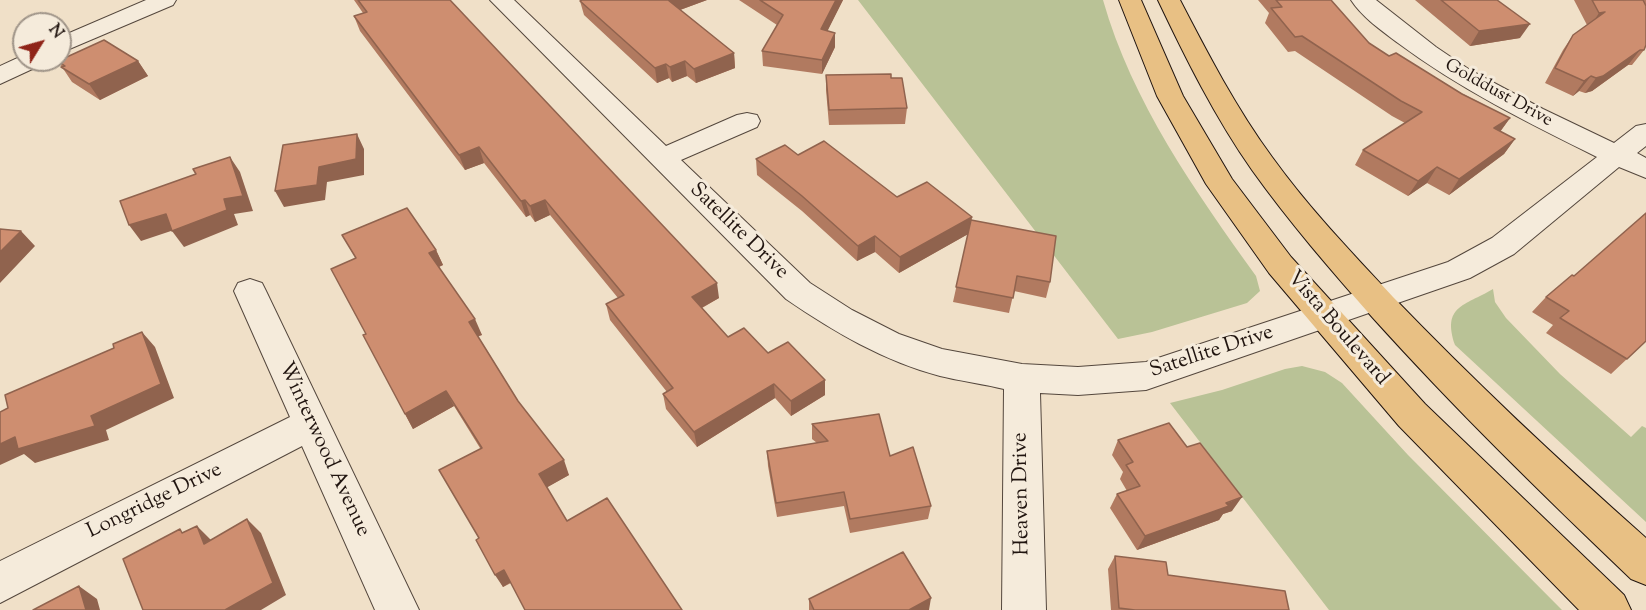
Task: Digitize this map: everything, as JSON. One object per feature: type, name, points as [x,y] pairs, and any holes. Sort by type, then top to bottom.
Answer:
[{"type":"main road","name":"Vista Boulevard","points":[[1130,0],[1170,96],[1220,184],[1280,264],[1412,414],[1609,610]]},
{"type":"main road","points":[[1169,0],[1221,101],[1261,162],[1316,234],[1422,350],[1519,447],[1646,565]]},
{"type":"street","points":[[72,41],[165,0]]},
{"type":"street","name":"Satellite Drive","points":[[501,0],[798,291],[840,319],[887,343],[940,362],[1022,378],[1078,381],[1146,376],[1459,270],[1503,246],[1646,132]]},
{"type":"street","name":"Golddust Drive","points":[[1362,0],[1415,46],[1457,74],[1505,101],[1646,169]]},
{"type":"street","points":[[662,158],[747,120]]},
{"type":"street","name":"Winterwood Avenue","points":[[250,291],[397,610]]},
{"type":"street","name":"Heaven Drive","points":[[1022,378],[1024,610]]},
{"type":"street","name":"Longridge Drive","points":[[0,583],[58,551],[312,424]]},
{"type":"green space","points":[[858,0],[1103,0],[1115,38],[1148,110],[1188,178],[1256,276],[1260,291],[1247,303],[1152,332],[1118,339]]},
{"type":"green space","points":[[1493,289],[1495,302],[1506,318],[1560,374],[1631,437],[1642,426],[1646,428],[1646,522],[1455,345],[1451,322],[1458,309]]},
{"type":"green space","points":[[1302,366],[1325,372],[1342,383],[1408,455],[1562,610],[1329,610],[1170,403]]},
{"type":"building","points":[[358,0],[450,0],[717,283],[692,297],[728,337],[744,328],[768,353],[788,342],[825,380],[791,401],[774,384],[694,432],[663,394],[673,388],[606,304],[624,295],[545,200],[530,206],[525,200],[521,201],[479,147],[459,155],[354,16],[367,12]]},
{"type":"building","points":[[668,0],[734,53],[694,69],[685,61],[670,67],[666,64],[655,68],[580,1]]},
{"type":"building","points":[[760,0],[836,0],[821,29],[835,33],[822,60],[762,51],[783,15]]},
{"type":"building","points":[[1276,0],[1331,0],[1369,43],[1389,56],[1396,53],[1462,94],[1510,118],[1494,128],[1515,139],[1459,179],[1437,167],[1418,181],[1363,150],[1422,112],[1401,101],[1302,36],[1295,37],[1271,8],[1282,7]]},
{"type":"building","points":[[1441,0],[1497,0],[1530,24],[1479,31]]},
{"type":"building","points":[[1592,0],[1643,0],[1646,6],[1646,45],[1644,50],[1640,50],[1603,76],[1596,78],[1591,76],[1584,81],[1555,68],[1573,35],[1605,12],[1599,13]]},
{"type":"building","points":[[104,40],[138,61],[89,84],[69,72],[72,72],[72,55]]},
{"type":"building","points":[[891,74],[891,78],[902,78],[907,108],[829,110],[826,75]]},
{"type":"building","points":[[357,134],[356,159],[319,167],[317,185],[275,191],[283,145]]},
{"type":"building","points":[[824,141],[897,197],[927,182],[972,217],[900,257],[875,236],[858,246],[756,159],[785,145],[798,155]]},
{"type":"building","points":[[230,157],[243,196],[224,199],[227,210],[172,231],[166,214],[129,225],[120,201],[196,174],[193,169]]},
{"type":"building","points":[[407,208],[436,250],[429,253],[475,319],[469,322],[518,401],[564,460],[539,474],[567,521],[607,498],[682,610],[525,610],[504,570],[495,575],[476,540],[479,538],[439,470],[482,448],[446,391],[405,414],[331,269],[356,258],[342,235]]},
{"type":"building","points":[[1646,213],[1646,341],[1627,359],[1560,318],[1569,311],[1546,297],[1572,275],[1574,276]]},
{"type":"building","points":[[971,220],[1056,236],[1050,282],[1017,276],[1013,298],[956,287]]},
{"type":"building","points":[[0,229],[21,231],[0,252]]},
{"type":"building","points":[[142,332],[161,384],[91,416],[95,426],[18,449],[15,437],[0,444],[0,412],[8,408],[5,395],[114,348],[113,344]]},
{"type":"building","points":[[879,414],[890,456],[913,447],[931,506],[850,519],[844,492],[776,503],[767,451],[828,441],[812,424]]},
{"type":"building","points":[[1169,423],[1187,447],[1200,443],[1242,497],[1226,503],[1229,506],[1145,536],[1117,494],[1140,486],[1126,465],[1133,462],[1118,440]]},
{"type":"building","points":[[247,519],[273,583],[225,610],[143,610],[123,559],[180,529],[182,533],[197,526],[204,544]]},
{"type":"building","points":[[903,552],[931,598],[909,610],[814,610],[809,599]]},
{"type":"building","points":[[1115,556],[1166,562],[1168,575],[1285,591],[1289,610],[1135,610],[1119,608]]},
{"type":"building","points":[[79,586],[86,610],[33,610]]}]
